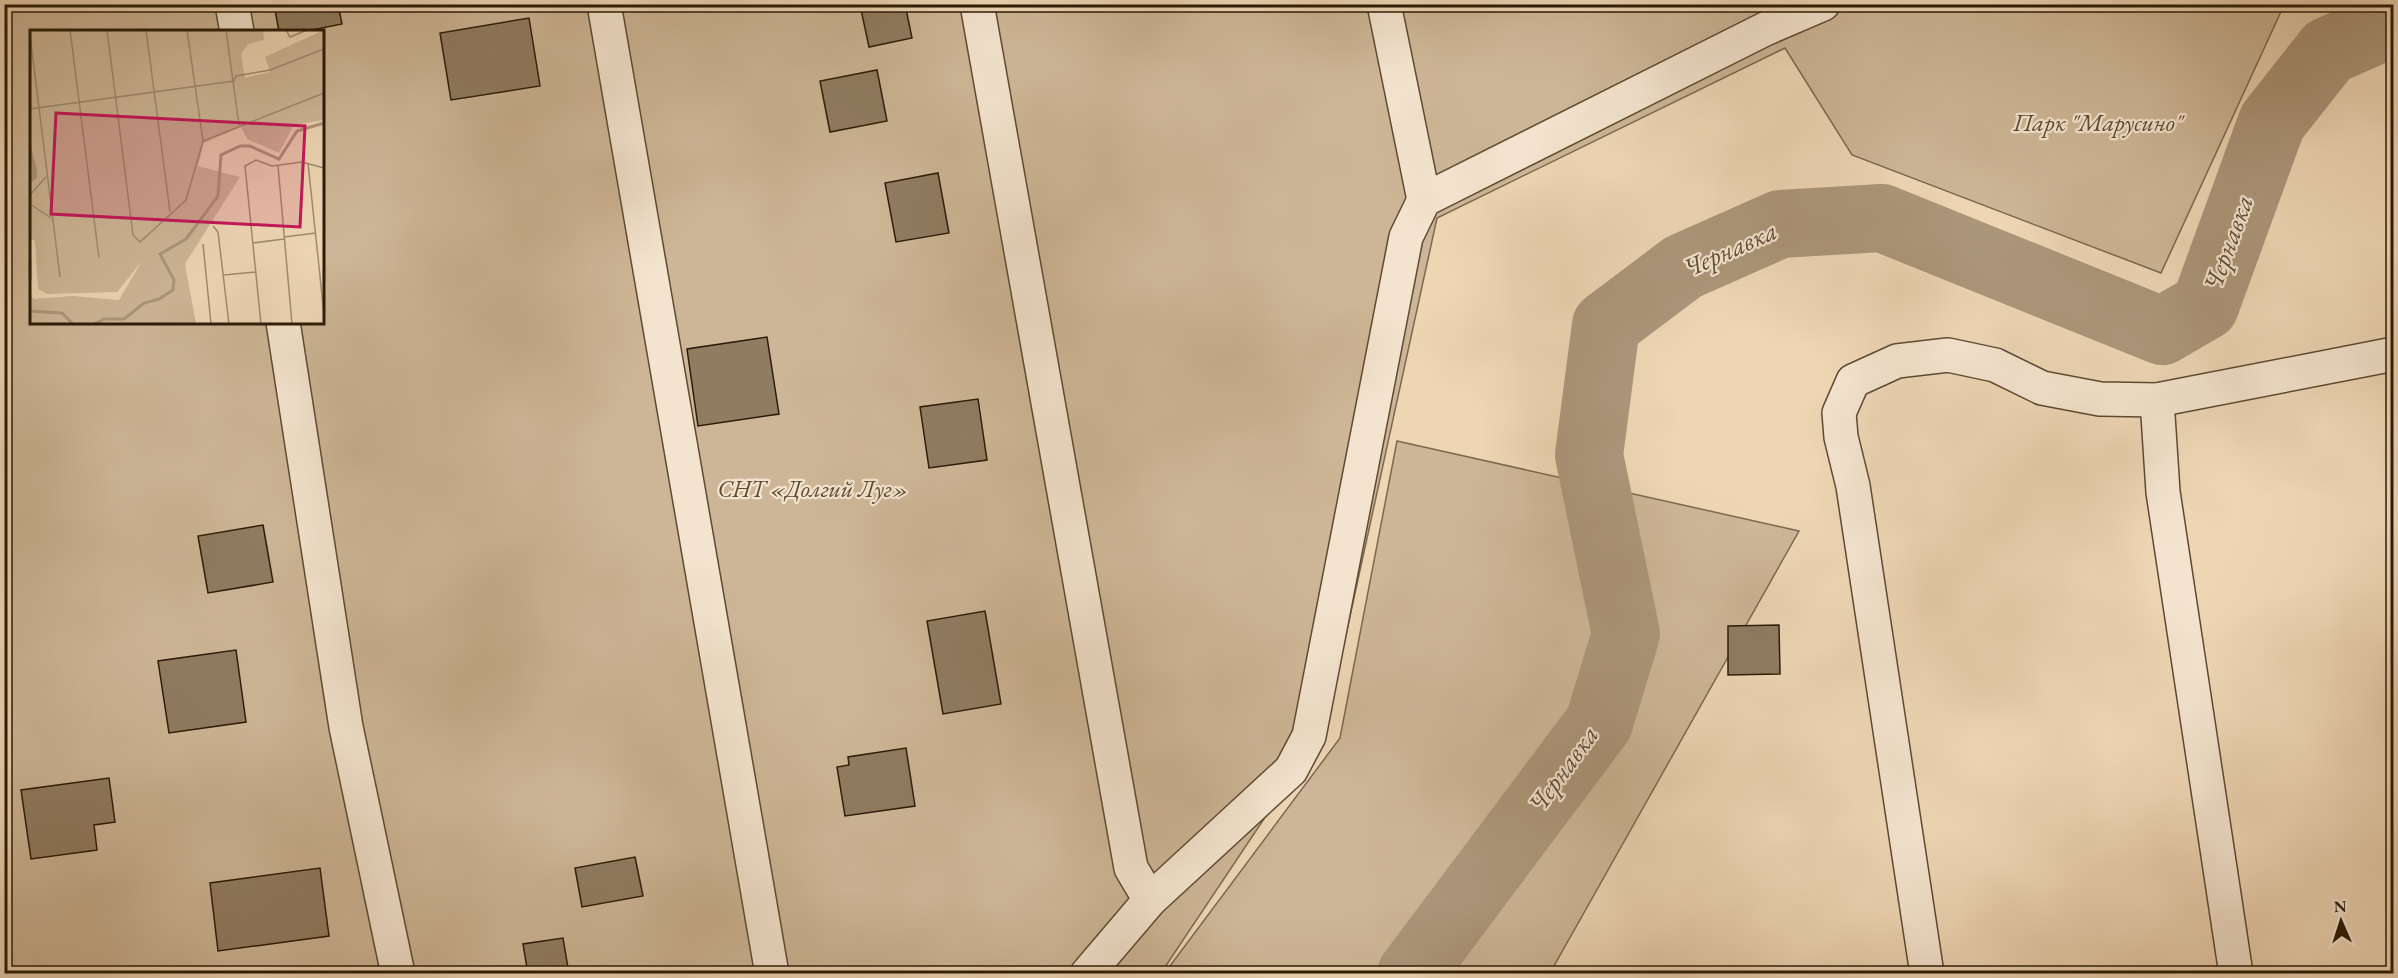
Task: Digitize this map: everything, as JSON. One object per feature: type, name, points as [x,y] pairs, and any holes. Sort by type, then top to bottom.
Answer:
[{"type":"lane","points":[[232,4],[237,30]]},
{"type":"lane","points":[[604,4],[772,974]]},
{"type":"lane","points":[[977,4],[1131,868],[1150,900]]},
{"type":"lane","points":[[1384,4],[1424,200]]},
{"type":"lane","points":[[1087,974],[1150,900],[1291,770],[1309,736],[1406,237],[1424,200],[1762,17],[1823,4]]},
{"type":"lane","points":[[283,324],[346,727],[398,974]]},
{"type":"lane","points":[[1927,974],[1853,486],[1840,437],[1839,413],[1852,381],[1897,362],[1948,355],[1995,365],[2042,388],[2100,399],[2157,400],[2394,354]]},
{"type":"lane","points":[[2157,400],[2163,492],[2236,974]]},
{"type":"green space","name":"СНТ «Долгий Луг»","points":[[5,5],[2284,5],[2161,273],[1852,155],[1785,48],[1437,218],[1326,726],[1161,973],[5,974]]},
{"type":"green space","points":[[1397,441],[1799,531],[1550,973],[1164,974],[1340,738]]},
{"type":"building","points":[[274,4],[338,4],[342,24],[312,30],[279,30]]},
{"type":"building","points":[[905,4],[912,38],[869,47],[860,5]]},
{"type":"building","points":[[529,18],[540,86],[451,100],[440,33]]},
{"type":"building","points":[[877,70],[887,121],[830,132],[820,81]]},
{"type":"building","points":[[938,173],[949,233],[896,242],[885,183]]},
{"type":"building","points":[[767,337],[779,414],[698,426],[687,349]]},
{"type":"building","points":[[978,399],[987,460],[929,468],[920,407]]},
{"type":"building","points":[[263,525],[273,582],[208,593],[198,536]]},
{"type":"building","points":[[985,611],[1001,704],[943,714],[927,621]]},
{"type":"building","points":[[1779,625],[1780,674],[1728,675],[1728,626]]},
{"type":"building","points":[[236,650],[246,722],[169,733],[158,661]]},
{"type":"building","points":[[906,748],[915,806],[845,816],[837,767],[849,765],[848,757]]},
{"type":"building","points":[[109,778],[115,822],[94,825],[97,850],[31,859],[21,790]]},
{"type":"building","points":[[635,857],[643,896],[582,907],[575,868]]},
{"type":"building","points":[[320,868],[329,936],[218,951],[210,883]]},
{"type":"building","points":[[563,938],[569,974],[528,974],[523,944]]},
{"type":"waterway","name":"Чернавка","points":[[1411,974],[1599,723],[1626,634],[1589,455],[1606,325],[1683,267],[1780,224],[1882,218],[2162,331],[2205,306],[2272,122],[2328,51],[2394,22]]},
{"type":"park label","name":"Парк \"Марусино\"","points":[[2098,122]]}]
